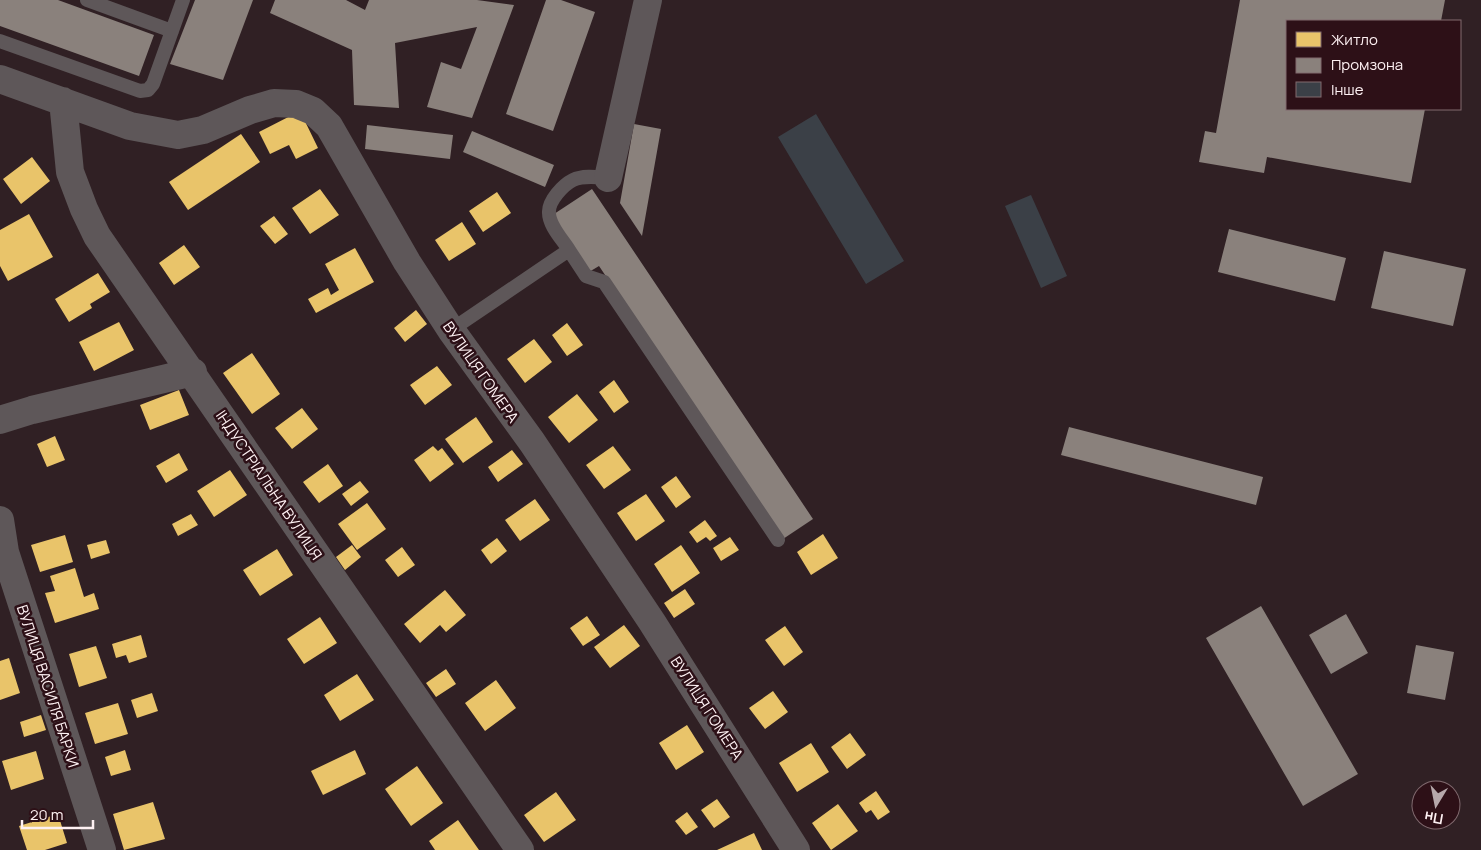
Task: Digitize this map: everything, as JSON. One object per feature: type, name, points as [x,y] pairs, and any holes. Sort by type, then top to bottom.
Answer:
[{"type":"street","points":[[608,178],[648,0]]},
{"type":"street","name":"ВУЛИЦЯ ГОМЕРА","points":[[0,78],[130,126],[178,135],[203,130],[250,110],[274,103],[296,104],[313,112],[329,126],[407,262],[451,330],[532,442],[652,622],[796,850]]},
{"type":"street","name":"ІНДУСТРІАЛЬНА ВУЛИЦЯ","points":[[64,101],[70,172],[97,236],[193,372],[520,850]]},
{"type":"street","points":[[0,420],[32,410],[193,372]]},
{"type":"street","name":"ВУЛИЦЯ ВАСИЛЯ БАРКИ","points":[[0,520],[5,552],[102,850]]},
{"type":"lane","points":[[87,0],[172,31]]},
{"type":"lane","points":[[0,41],[140,91],[148,90],[154,84],[184,0]]},
{"type":"lane","points":[[608,178],[592,177],[574,180],[560,192],[551,202],[548,214],[553,226],[586,276],[604,282],[778,540]]},
{"type":"lane","points":[[451,330],[570,250]]},
{"type":"building: Житло","points":[[300,111],[318,148],[296,159],[289,145],[270,154],[259,132]]},
{"type":"building: Житло","points":[[241,134],[260,162],[188,210],[169,182]]},
{"type":"building: Житло","points":[[32,157],[50,181],[21,204],[3,179]]},
{"type":"building: Житло","points":[[320,189],[339,215],[310,234],[292,208]]},
{"type":"building: Житло","points":[[497,192],[511,213],[483,232],[469,211]]},
{"type":"building: Житло","points":[[29,214],[53,257],[8,281],[0,266],[0,230]]},
{"type":"building: Житло","points":[[274,216],[288,234],[275,244],[260,226]]},
{"type":"building: Житло","points":[[462,222],[476,244],[449,261],[435,240]]},
{"type":"building: Житло","points":[[184,245],[200,267],[174,285],[159,263]]},
{"type":"building: Житло","points":[[355,248],[374,282],[316,313],[308,299],[328,288],[331,295],[339,290],[325,264]]},
{"type":"building: Житло","points":[[98,273],[110,292],[90,304],[92,308],[69,322],[55,299]]},
{"type":"building: Житло","points":[[416,310],[427,324],[405,342],[394,328]]},
{"type":"building: Житло","points":[[119,322],[134,350],[94,371],[79,342]]},
{"type":"building: Житло","points":[[567,323],[583,345],[567,356],[552,335]]},
{"type":"building: Житло","points":[[534,339],[552,362],[525,383],[507,359]]},
{"type":"building: Житло","points":[[252,353],[280,394],[252,414],[223,373]]},
{"type":"building: Житло","points":[[437,366],[452,385],[425,405],[410,385]]},
{"type":"building: Житло","points":[[614,380],[629,402],[614,413],[599,392]]},
{"type":"building: Житло","points":[[179,390],[189,415],[150,430],[140,405]]},
{"type":"building: Житло","points":[[577,394],[598,420],[569,443],[548,417]]},
{"type":"building: Житло","points":[[302,408],[318,429],[292,449],[275,428]]},
{"type":"building: Житло","points":[[476,417],[493,442],[463,463],[445,439]]},
{"type":"building: Житло","points":[[55,436],[65,460],[47,467],[37,444]]},
{"type":"building: Житло","points":[[433,446],[438,451],[442,448],[454,464],[430,482],[414,460]]},
{"type":"building: Житло","points":[[613,446],[631,470],[604,489],[586,465]]},
{"type":"building: Житло","points":[[512,450],[523,464],[498,482],[488,467]]},
{"type":"building: Житло","points":[[179,453],[188,470],[166,483],[156,466]]},
{"type":"building: Житло","points":[[328,464],[343,486],[319,503],[303,482]]},
{"type":"building: Житло","points":[[230,470],[247,495],[214,517],[197,491]]},
{"type":"building: Житло","points":[[676,476],[691,497],[676,508],[661,487]]},
{"type":"building: Житло","points":[[360,481],[369,492],[351,506],[342,494]]},
{"type":"building: Житло","points":[[646,494],[665,521],[636,541],[617,513]]},
{"type":"building: Житло","points":[[535,499],[550,520],[520,541],[505,520]]},
{"type":"building: Житло","points":[[367,503],[386,529],[357,550],[338,524]]},
{"type":"building: Житло","points":[[191,514],[198,525],[178,536],[172,524]]},
{"type":"building: Житло","points":[[705,520],[717,536],[710,541],[706,537],[697,543],[689,532]]},
{"type":"building: Житло","points":[[823,534],[838,558],[811,575],[797,552]]},
{"type":"building: Житло","points":[[65,535],[73,562],[40,572],[31,545]]},
{"type":"building: Житло","points":[[730,537],[739,550],[721,561],[713,548]]},
{"type":"building: Житло","points":[[497,538],[507,551],[491,564],[481,550]]},
{"type":"building: Житло","points":[[106,540],[110,553],[91,559],[87,545]]},
{"type":"building: Житло","points":[[352,545],[361,557],[345,570],[336,557]]},
{"type":"building: Житло","points":[[681,545],[700,573],[672,592],[654,564]]},
{"type":"building: Житло","points":[[402,547],[415,565],[398,577],[385,560]]},
{"type":"building: Житло","points":[[277,549],[293,575],[260,596],[243,570]]},
{"type":"building: Житло","points":[[75,568],[84,597],[94,593],[99,609],[55,623],[45,593],[55,591],[50,576]]},
{"type":"building: Житло","points":[[685,589],[695,604],[674,618],[664,603]]},
{"type":"building: Житло","points":[[445,590],[466,615],[446,632],[440,625],[420,643],[404,624]]},
{"type":"building: Житло","points":[[587,616],[600,635],[583,646],[570,628]]},
{"type":"building: Житло","points":[[320,617],[337,643],[304,664],[287,639]]},
{"type":"building: Житло","points":[[624,625],[640,646],[610,668],[594,647]]},
{"type":"building: Житло","points":[[785,626],[803,652],[784,666],[765,640]]},
{"type":"building: Житло","points":[[141,635],[147,657],[129,663],[126,655],[116,658],[112,644]]},
{"type":"building: Житло","points":[[96,646],[107,678],[79,687],[69,654]]},
{"type":"building: Житло","points":[[9,658],[20,693],[0,700],[0,661]]},
{"type":"building: Житло","points":[[446,669],[456,684],[436,697],[426,683]]},
{"type":"building: Житло","points":[[357,674],[374,700],[340,721],[324,695]]},
{"type":"building: Житло","points":[[496,680],[516,708],[485,731],[465,703]]},
{"type":"building: Житло","points":[[773,691],[788,712],[765,729],[749,708]]},
{"type":"building: Житло","points":[[152,693],[158,711],[137,718],[131,700]]},
{"type":"building: Житло","points":[[118,703],[128,734],[95,744],[85,713]]},
{"type":"building: Житло","points":[[41,715],[46,730],[24,737],[20,722]]},
{"type":"building: Житло","points":[[687,725],[704,752],[676,770],[659,743]]},
{"type":"building: Житло","points":[[850,733],[866,755],[847,769],[831,747]]},
{"type":"building: Житло","points":[[811,743],[829,772],[797,792],[779,763]]},
{"type":"building: Житло","points":[[125,750],[131,770],[111,776],[105,757]]},
{"type":"building: Житло","points":[[355,750],[366,774],[323,795],[311,771]]},
{"type":"building: Житло","points":[[36,751],[44,779],[11,790],[2,761]]},
{"type":"building: Житло","points":[[417,766],[443,803],[411,826],[385,789]]},
{"type":"building: Житло","points":[[876,791],[890,812],[878,820],[871,810],[866,813],[859,803]]},
{"type":"building: Житло","points":[[556,792],[576,820],[544,842],[524,815]]},
{"type":"building: Житло","points":[[717,799],[730,817],[714,828],[701,810]]},
{"type":"building: Житло","points":[[153,802],[165,839],[124,850],[113,814]]},
{"type":"building: Житло","points":[[838,804],[858,831],[831,850],[812,823]]},
{"type":"building: Житло","points":[[687,812],[698,827],[686,835],[675,821]]},
{"type":"building: Житло","points":[[58,814],[67,843],[45,850],[27,850],[19,826]]},
{"type":"building: Житло","points":[[458,820],[479,850],[435,850],[429,841]]},
{"type":"building: Житло","points":[[754,833],[762,850],[717,850]]},
{"type":"building: Промзона","points":[[0,0],[58,0],[154,35],[139,76],[0,26]]},
{"type":"building: Промзона","points":[[195,0],[253,0],[223,80],[170,64]]},
{"type":"building: Промзона","points":[[275,0],[346,0],[365,10],[369,0],[477,0],[514,5],[472,118],[427,107],[441,62],[461,69],[477,27],[395,43],[399,108],[354,105],[352,50],[270,13]]},
{"type":"building: Промзона","points":[[546,0],[561,0],[595,12],[553,131],[506,114]]},
{"type":"building: Промзона","points":[[1240,0],[1445,0],[1441,20],[1286,20],[1286,110],[1425,110],[1411,183],[1267,157],[1264,173],[1199,162],[1205,131],[1216,133]]},
{"type":"building: Промзона","points":[[634,124],[661,129],[642,236],[620,203]]},
{"type":"building: Промзона","points":[[367,125],[453,135],[450,159],[365,149]]},
{"type":"building: Промзона","points":[[472,131],[554,165],[545,187],[463,152]]},
{"type":"building: Промзона","points":[[592,189],[813,519],[783,539],[599,266],[589,272],[551,216]]},
{"type":"building: Промзона","points":[[1229,229],[1346,258],[1335,301],[1218,272]]},
{"type":"building: Промзона","points":[[1384,251],[1466,269],[1453,326],[1371,308]]},
{"type":"building: Промзона","points":[[1069,427],[1263,477],[1256,505],[1061,455]]},
{"type":"building: Промзона","points":[[1261,606],[1358,774],[1303,806],[1206,638]]},
{"type":"building: Промзона","points":[[1346,614],[1368,653],[1331,674],[1309,635]]},
{"type":"building: Промзона","points":[[1416,645],[1454,652],[1445,700],[1407,693]]},
{"type":"building: Інше","points":[[816,114],[904,261],[866,284],[778,137]]},
{"type":"building: Інше","points":[[1031,195],[1067,276],[1041,288],[1005,206]]}]
